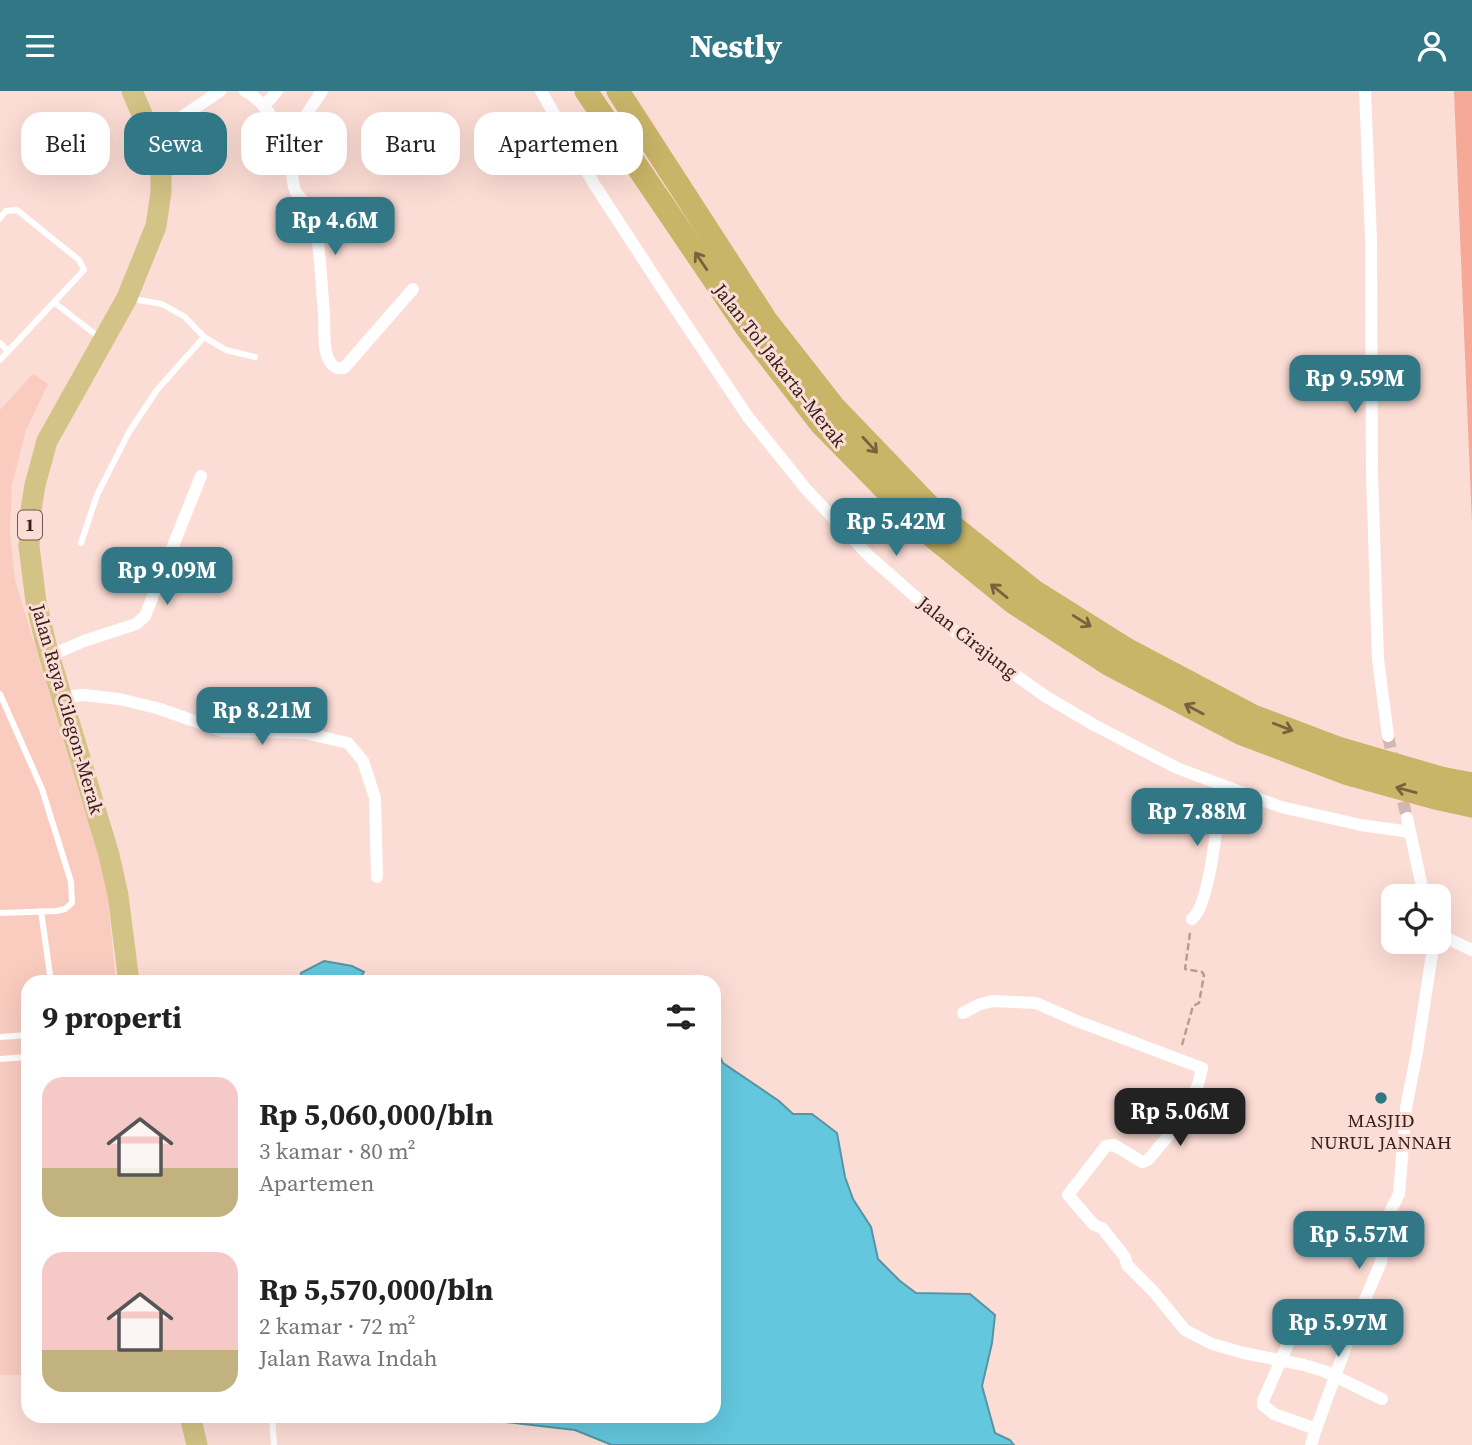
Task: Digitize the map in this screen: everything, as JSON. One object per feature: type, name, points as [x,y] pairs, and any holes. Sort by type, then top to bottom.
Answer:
[{"type":"highway","name":"Jalan Raya Cilegon-Merak","points":[[132,91],[141,112]]},
{"type":"highway","name":"Jalan Tol Jakarta–Merak","points":[[586,91],[748,330],[821,424],[927,532],[1014,603],[1110,665],[1242,734],[1348,774],[1472,806]]},
{"type":"highway","name":"Jalan Tol Jakarta–Merak","points":[[618,91],[766,320],[835,408],[934,511],[1034,591],[1128,650],[1252,716],[1338,748],[1441,778],[1472,784]]},
{"type":"highway","name":"Jalan Raya Cilegon-Merak","points":[[128,975],[118,895],[109,855],[49,656],[36,602],[29,545],[35,485],[47,441],[127,298],[156,226],[161,175]]},
{"type":"highway","points":[[192,1423],[197,1445]]},
{"type":"street","points":[[189,112],[220,91]]},
{"type":"street","points":[[246,91],[256,97],[268,112]]},
{"type":"street","points":[[264,106],[277,91]]},
{"type":"street","points":[[308,112],[322,91]]},
{"type":"street","name":"Jalan Cirajung","points":[[541,91],[601,195],[748,417],[806,489],[869,557],[959,635],[1045,695],[1123,742],[1177,768],[1281,807],[1327,819],[1410,832]]},
{"type":"street","points":[[1365,91],[1371,239],[1372,473],[1378,646],[1388,736]]},
{"type":"street","points":[[293,175],[294,189],[314,214],[326,345],[333,367],[344,368],[413,289]]},
{"type":"street","points":[[49,656],[136,624],[145,616],[201,476]]},
{"type":"street","points":[[62,697],[84,695],[131,702],[223,730],[305,733],[348,743],[363,761],[375,798],[377,877]]},
{"type":"street","points":[[1192,919],[1198,913],[1204,895],[1222,785]]},
{"type":"street","points":[[1407,818],[1421,884]]},
{"type":"street","points":[[1451,940],[1472,950]]},
{"type":"street","points":[[1311,1445],[1350,1335],[1381,1262],[1379,1249],[1389,1214],[1399,1195],[1406,1108],[1432,954]]},
{"type":"street","points":[[963,1013],[992,1001],[1039,1004],[1202,1069],[1191,1104],[1148,1160],[1144,1162],[1133,1158],[1114,1145],[1106,1146],[1068,1195],[1094,1224],[1102,1228],[1125,1257],[1127,1265],[1154,1292],[1185,1330],[1212,1344],[1304,1365],[1336,1376],[1382,1399]]},
{"type":"street","points":[[1305,1305],[1263,1405],[1273,1414],[1316,1429]]},
{"type":"lane","points":[[0,218],[6,211],[17,209],[79,260],[84,270],[0,360]]},
{"type":"lane","points":[[127,298],[162,304],[184,317],[204,337],[226,350],[255,357]]},
{"type":"lane","points":[[55,303],[103,340]]},
{"type":"lane","points":[[81,543],[97,495],[129,432],[157,390],[204,337]]},
{"type":"lane","points":[[0,343],[8,351]]},
{"type":"lane","points":[[0,694],[42,789],[71,882],[72,903],[65,909],[0,913]]},
{"type":"lane","points":[[41,911],[50,975]]},
{"type":"lane","points":[[0,1037],[21,1036]]},
{"type":"lane","points":[[0,1059],[21,1058]]},
{"type":"lane","points":[[273,1423],[275,1445]]},
{"type":"path","points":[[1178,1058],[1194,1006],[1199,1003],[1204,975],[1203,972],[1186,970],[1185,967],[1192,919]]},
{"type":"shaded area","points":[[1454,91],[1472,91],[1472,524]]},
{"type":"shaded area","points":[[33,374],[48,384],[26,430],[12,484],[10,532],[15,580],[106,882],[115,975],[21,975],[21,1375],[0,1375],[0,410]]},
{"type":"water","points":[[324,961],[352,966],[364,972],[362,975],[301,973]]},
{"type":"water","points":[[721,1059],[793,1114],[812,1114],[837,1133],[845,1177],[853,1199],[871,1227],[878,1259],[900,1281],[916,1293],[970,1294],[995,1315],[982,1386],[995,1433],[1014,1445],[612,1445],[575,1430],[514,1423],[721,1423]]},
{"type":"tunnel","points":[[1388,736],[1395,767]]},
{"type":"tunnel","points":[[1399,784],[1407,818]]},
{"type":"place","name":"MASJID NURUL JANNAH","points":[[1381,1098]]}]
